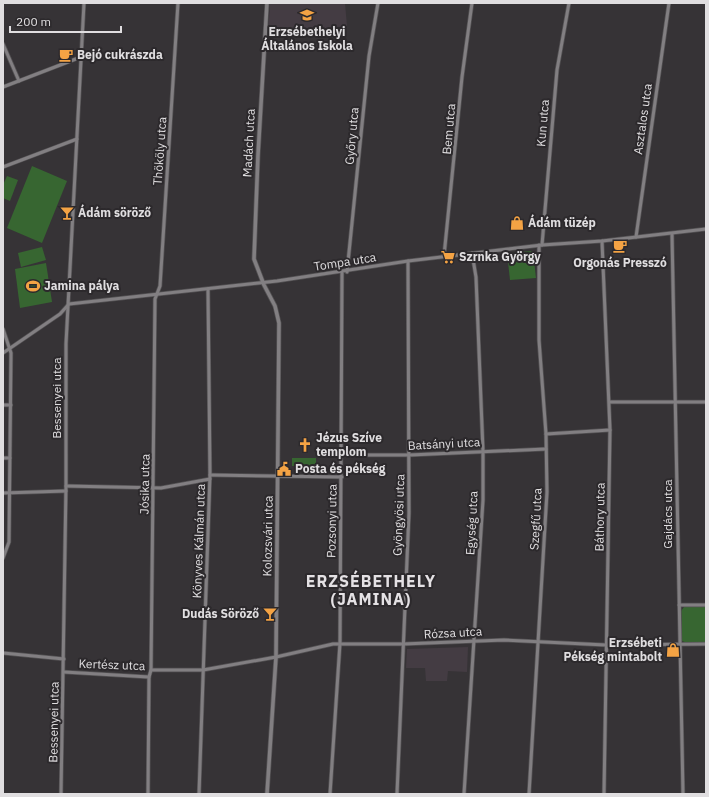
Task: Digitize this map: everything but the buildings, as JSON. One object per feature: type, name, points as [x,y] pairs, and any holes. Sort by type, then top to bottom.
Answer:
[{"type":"street","name":"Bessenyei utca","points":[[61,794],[64,672],[66,344],[84,3]]},
{"type":"street","name":"Thököly utca","points":[[155,299],[160,286],[178,3]]},
{"type":"street","name":"Madách utca","points":[[263,282],[254,259],[258,155],[268,3]]},
{"type":"street","name":"Győry utca","points":[[347,272],[369,56],[378,3]]},
{"type":"street","name":"Bem utca","points":[[444,256],[472,3]]},
{"type":"street","name":"Kun utca","points":[[541,245],[557,78],[569,3]]},
{"type":"street","name":"Asztalos utca","points":[[636,237],[669,3]]},
{"type":"street","points":[[3,44],[18,81]]},
{"type":"street","points":[[3,87],[81,57]]},
{"type":"street","points":[[3,167],[77,140]]},
{"type":"street","name":"Tompa utca","points":[[69,304],[347,272],[444,256],[541,245],[672,234],[706,229]]},
{"type":"street","name":"Gajdács utca","points":[[672,234],[683,794]]},
{"type":"street","name":"Báthory utca","points":[[602,241],[610,402],[604,794]]},
{"type":"street","name":"Szegfű utca","points":[[530,794],[547,492],[546,434],[539,340],[541,245]]},
{"type":"street","name":"Egység utca","points":[[464,794],[483,500],[483,451],[476,277],[472,253]]},
{"type":"street","name":"Gyöngyösi utca","points":[[397,794],[410,455],[408,261]]},
{"type":"street","name":"Pozsonyi utca","points":[[330,794],[340,644],[342,272]]},
{"type":"street","name":"Kolozsvári utca","points":[[263,282],[275,306],[278,323],[276,657],[267,794]]},
{"type":"street","name":"Könyves Kálmán utca","points":[[199,794],[210,477],[208,289]]},
{"type":"street","name":"Jósika utca","points":[[151,670],[150,624],[154,488],[155,299]]},
{"type":"street","points":[[3,353],[60,314],[69,304]]},
{"type":"street","points":[[3,329],[10,348],[11,406],[9,542],[3,558]]},
{"type":"street","points":[[610,402],[706,402]]},
{"type":"street","points":[[3,405],[11,406]]},
{"type":"street","points":[[546,434],[610,430]]},
{"type":"street","name":"Batsányi utca","points":[[342,455],[410,455],[546,449]]},
{"type":"street","points":[[3,458],[10,458]]},
{"type":"street","points":[[66,486],[161,488],[210,477],[342,477]]},
{"type":"street","points":[[3,493],[66,491]]},
{"type":"street","points":[[679,606],[706,605]]},
{"type":"street","name":"Rózsa utca","points":[[203,670],[340,644],[403,644],[474,640],[538,641],[606,645],[706,644]]},
{"type":"street","name":"Kertész utca","points":[[3,654],[64,659]]},
{"type":"street","name":"Kertész utca","points":[[64,672],[150,677],[151,670],[203,670]]},
{"type":"street","points":[[148,794],[150,677]]},
{"type":"shaded area","name":"Erzsébethelyi Általános Iskola","points":[[270,3],[345,3],[347,26],[268,34]]},
{"type":"shaded area","points":[[468,647],[467,672],[448,671],[447,681],[426,681],[425,668],[406,668],[407,649]]},
{"type":"green space","points":[[32,166],[67,181],[42,243],[7,228]]},
{"type":"green space","points":[[7,176],[18,180],[10,201],[3,198],[3,185]]},
{"type":"green space","points":[[42,247],[46,260],[21,267],[18,253]]},
{"type":"green space","points":[[533,251],[536,278],[510,280],[507,253]]},
{"type":"green space","name":"Jamina pálya","points":[[46,263],[52,302],[20,308],[15,269]]},
{"type":"green space","points":[[292,458],[316,458],[316,466],[292,466]]},
{"type":"green space","points":[[684,607],[706,607],[706,642],[687,643],[682,641],[681,611]]},
{"type":"place","name":"Erzsébethelyi Általános Iskola","points":[[307,15]]},
{"type":"place","name":"Bejó cukrászda","points":[[66,55]]},
{"type":"place","name":"Ádám söröző","points":[[67,213]]},
{"type":"place","name":"Ádám tüzép","points":[[517,223]]},
{"type":"place","name":"Orgonás Presszó","points":[[620,246]]},
{"type":"place","name":"Szrnka György","points":[[448,257]]},
{"type":"place","name":"Jamina pálya","points":[[33,286]]},
{"type":"place","name":"Jézus Szíve templom","points":[[305,445]]},
{"type":"place","name":"Posta és pékség","points":[[284,469]]},
{"type":"place","name":"Dudás Söröző","points":[[270,614]]},
{"type":"place","name":"Erzsébeti Pékség mintabolt","points":[[673,650]]},
{"type":"district","name":"ERZSÉBETHELY (JAMINA)","points":[[371,590]]}]
